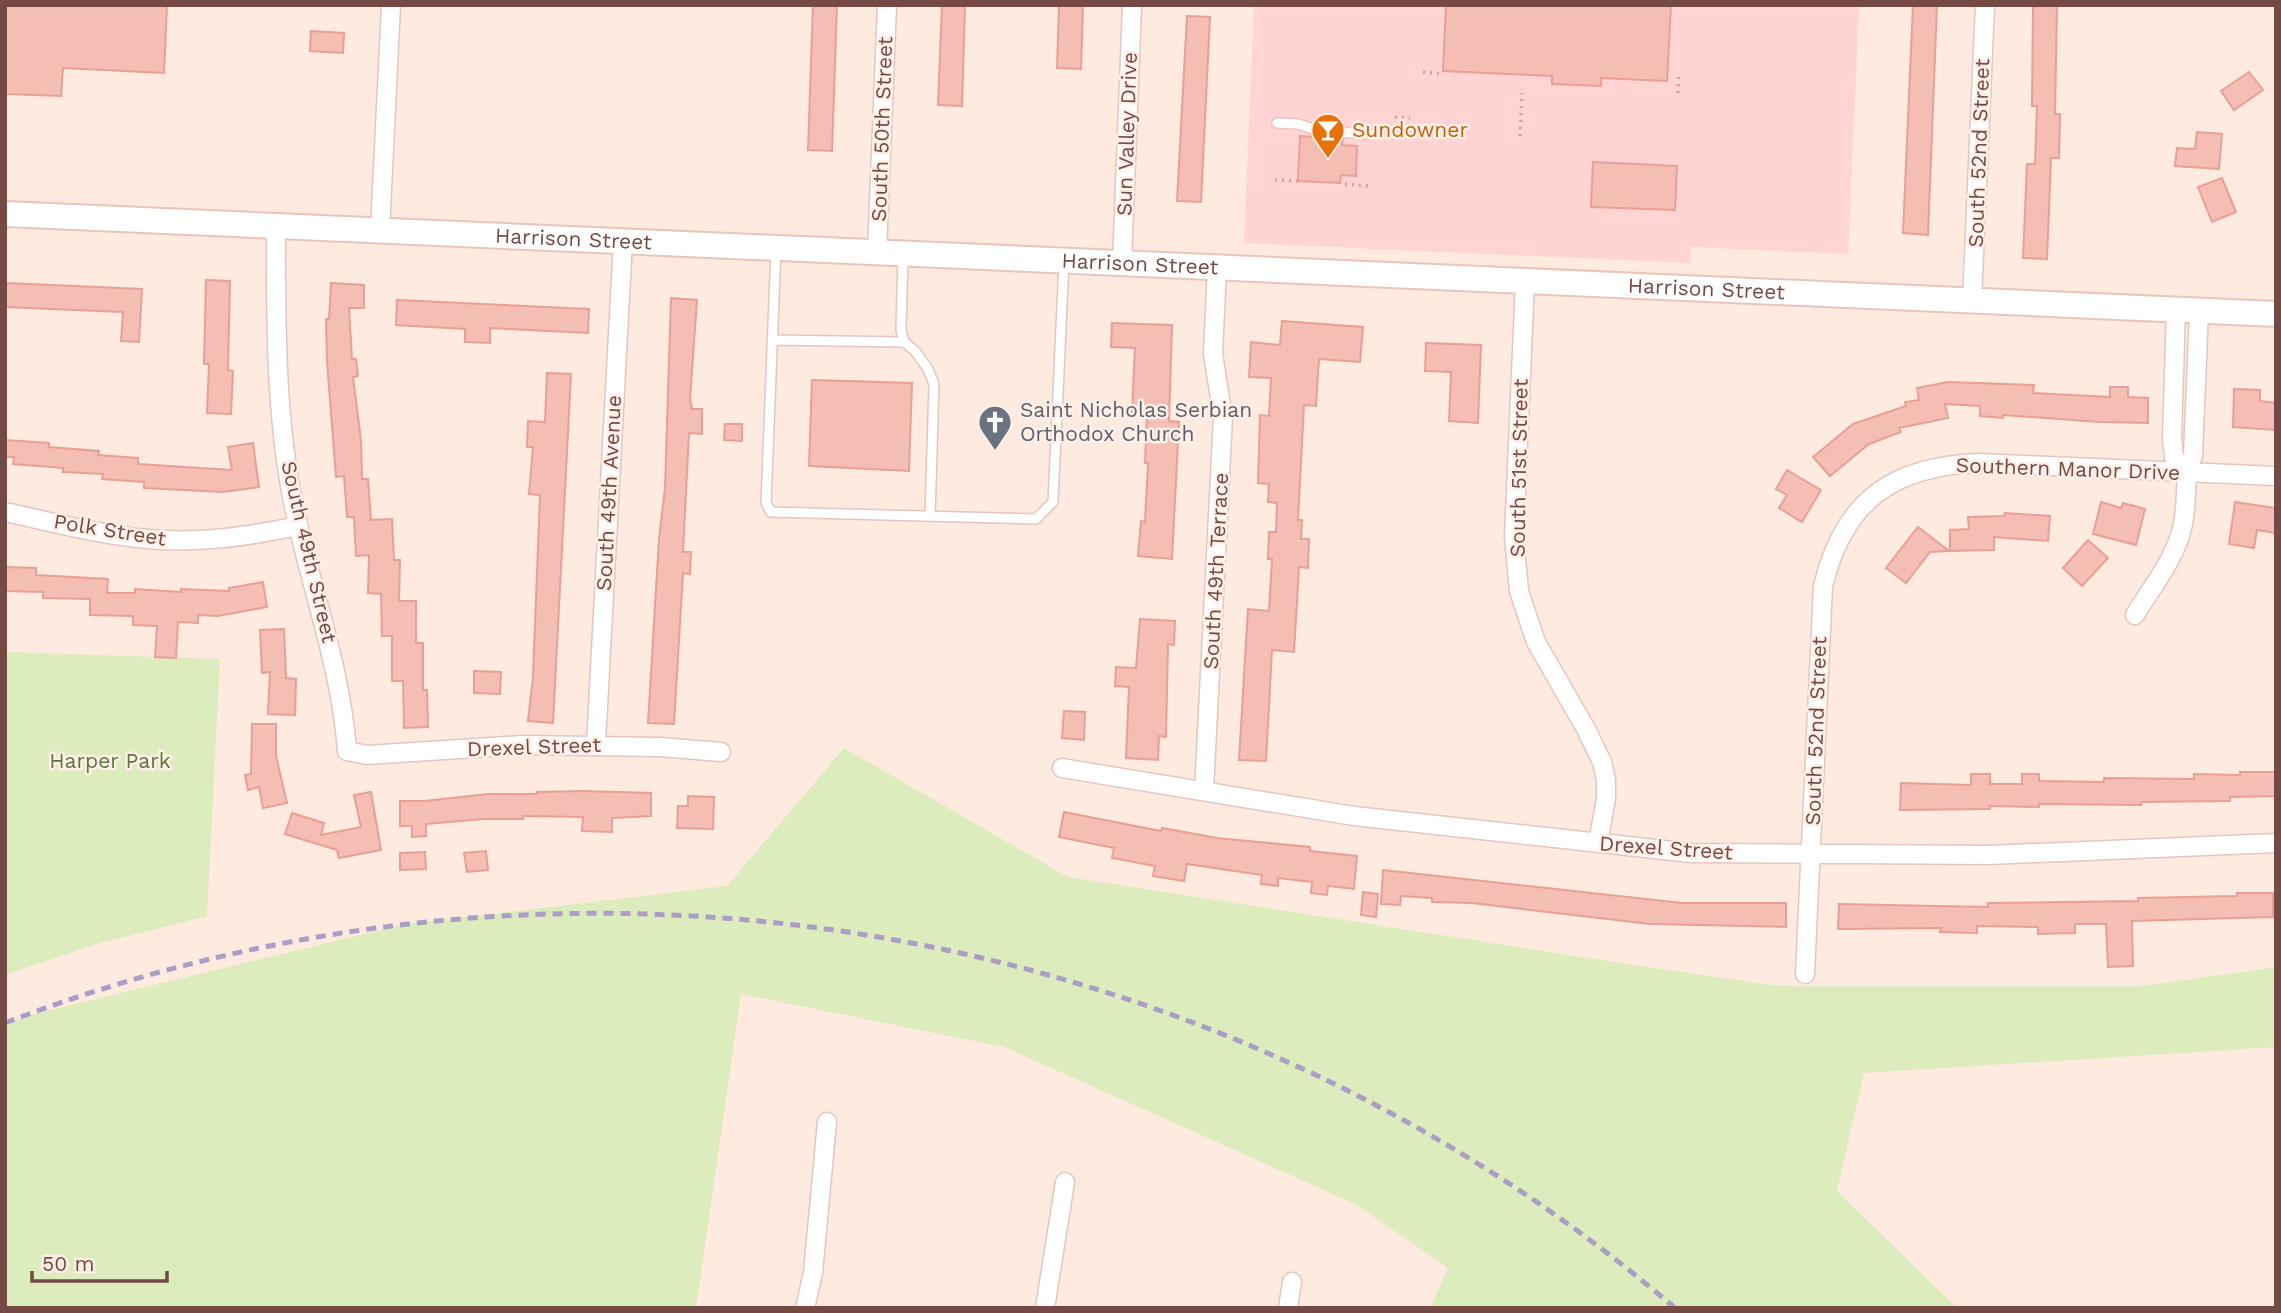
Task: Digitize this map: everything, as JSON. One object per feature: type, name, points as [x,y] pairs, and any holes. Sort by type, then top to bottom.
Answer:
[{"type":"main road","name":"Harrison Street","points":[[5,214],[2276,314]]},
{"type":"street","points":[[380,230],[391,5]]},
{"type":"street","name":"South 50th Street","points":[[877,252],[887,5]]},
{"type":"street","name":"Sun Valley Drive","points":[[1122,263],[1132,5]]},
{"type":"street","name":"South 52nd Street","points":[[1972,300],[1985,5]]},
{"type":"street","name":"South 49th Street","points":[[276,226],[278,371],[283,432],[298,526],[333,657],[347,751]]},
{"type":"street","name":"South 49th Avenue","points":[[596,744],[623,241]]},
{"type":"street","name":"South 49th Terrace","points":[[1204,791],[1223,417],[1213,355],[1217,267]]},
{"type":"street","name":"South 51st Street","points":[[1525,281],[1514,537],[1519,591],[1535,642],[1586,729],[1602,762],[1606,799],[1598,843]]},
{"type":"street","points":[[2135,615],[2175,549],[2183,524],[2186,473],[2174,457],[2172,438],[2188,310]]},
{"type":"street","name":"Southern Manor Drive","points":[[1869,500],[1902,477],[1922,470],[1956,464],[2276,476]]},
{"type":"street","name":"South 52nd Street","points":[[1805,975],[1823,586],[1838,541],[1869,500]]},
{"type":"street","name":"Polk Street","points":[[5,512],[149,540],[220,539],[298,526]]},
{"type":"street","name":"Drexel Street","points":[[347,751],[367,755],[522,745],[596,744],[720,752]]},
{"type":"street","name":"Drexel Street","points":[[1062,768],[1354,816],[1691,853],[1988,855],[2276,843]]},
{"type":"street","points":[[805,1308],[813,1273],[828,1122]]},
{"type":"street","points":[[1045,1308],[1065,1182]]},
{"type":"street","points":[[1288,1308],[1292,1282]]},
{"type":"lane","points":[[1277,123],[1298,124],[1319,131],[1370,134]]},
{"type":"lane","points":[[776,248],[766,503],[771,512],[1036,519],[1053,502],[1064,261]]},
{"type":"lane","points":[[903,254],[901,330],[904,342],[915,351],[928,369],[934,384],[930,516]]},
{"type":"lane","points":[[772,340],[904,342]]},
{"type":"path","points":[[1423,72],[1444,74]]},
{"type":"path","points":[[1678,93],[1679,72]]},
{"type":"path","points":[[1520,136],[1522,93]]},
{"type":"path","points":[[1395,117],[1410,118]]},
{"type":"path","points":[[1275,180],[1299,181]]},
{"type":"path","points":[[1345,184],[1368,186]]},
{"type":"shaded area","points":[[1254,5],[1859,5],[1848,254],[1691,247],[1690,263],[1244,243]]},
{"type":"green space","name":"Harper Park","points":[[5,652],[220,659],[207,916],[97,944],[5,975]]},
{"type":"green space","points":[[844,748],[1068,877],[1779,986],[2142,986],[2276,967],[2276,1047],[1864,1073],[1837,1191],[1957,1308],[1430,1308],[1448,1268],[1355,1204],[1004,1047],[741,994],[696,1308],[5,1308],[5,1027],[22,1017],[406,924],[727,886]]},
{"type":"building","points":[[5,5],[167,5],[164,73],[63,68],[61,96],[5,94]]},
{"type":"building","points":[[813,5],[837,5],[832,151],[808,150]]},
{"type":"building","points":[[942,5],[965,5],[962,106],[938,105]]},
{"type":"building","points":[[1059,5],[1083,5],[1081,69],[1057,68]]},
{"type":"building","points":[[1446,5],[1671,5],[1667,81],[1601,78],[1601,86],[1552,84],[1552,76],[1443,71]]},
{"type":"building","points":[[1913,5],[1937,5],[1928,235],[1903,233]]},
{"type":"building","points":[[2033,5],[2057,5],[2055,114],[2060,114],[2059,158],[2051,158],[2047,259],[2023,258],[2027,164],[2035,164],[2037,106],[2032,106]]},
{"type":"building","points":[[1187,16],[1210,17],[1201,202],[1177,201]]},
{"type":"building","points":[[311,31],[344,33],[343,53],[310,51]]},
{"type":"building","points":[[2249,72],[2263,90],[2234,110],[2221,91]]},
{"type":"building","points":[[2197,132],[2222,134],[2219,169],[2175,166],[2177,148],[2195,149]]},
{"type":"building","name":"Sundowner","points":[[1300,136],[1343,139],[1342,145],[1357,146],[1356,176],[1341,175],[1340,183],[1298,181]]},
{"type":"building","points":[[1593,162],[1677,166],[1675,210],[1591,207]]},
{"type":"building","points":[[2222,178],[2236,212],[2212,222],[2198,187]]},
{"type":"building","points":[[206,280],[230,281],[228,370],[233,371],[231,414],[207,413],[209,364],[204,364]]},
{"type":"building","points":[[5,283],[142,289],[139,342],[121,341],[123,312],[5,307]]},
{"type":"building","points":[[331,283],[364,285],[364,308],[349,308],[352,359],[356,359],[358,376],[353,377],[361,440],[362,479],[368,479],[371,520],[392,519],[394,560],[400,560],[399,601],[416,601],[416,643],[423,643],[423,690],[427,690],[428,727],[404,728],[403,681],[392,681],[392,636],[382,636],[381,594],[368,593],[369,555],[356,556],[354,517],[347,517],[344,476],[336,477],[327,361],[326,319],[329,319]]},
{"type":"building","points":[[671,298],[697,300],[690,399],[692,409],[702,409],[702,434],[689,433],[683,552],[691,552],[690,574],[683,573],[674,724],[648,723],[659,539],[665,488]]},
{"type":"building","points":[[397,300],[589,309],[588,333],[490,328],[490,343],[465,342],[465,329],[396,325]]},
{"type":"building","points":[[1282,321],[1363,327],[1360,362],[1319,359],[1316,406],[1304,405],[1298,520],[1302,520],[1301,539],[1309,539],[1308,568],[1299,567],[1294,652],[1272,650],[1266,761],[1239,760],[1248,609],[1269,611],[1272,559],[1268,559],[1269,532],[1276,532],[1277,503],[1268,502],[1269,484],[1258,483],[1260,415],[1269,416],[1271,378],[1249,377],[1251,342],[1280,345]]},
{"type":"building","points":[[1112,323],[1172,325],[1169,421],[1179,422],[1172,559],[1138,556],[1141,521],[1145,522],[1147,413],[1132,412],[1135,348],[1111,347]]},
{"type":"building","points":[[1426,343],[1481,345],[1478,423],[1449,421],[1451,372],[1425,371]]},
{"type":"building","points":[[547,373],[571,374],[553,723],[528,721],[533,677],[540,495],[529,494],[533,447],[527,447],[528,421],[545,422]]},
{"type":"building","points":[[812,380],[912,383],[909,471],[809,466]]},
{"type":"building","points":[[1948,382],[2034,385],[2033,393],[2110,397],[2110,387],[2128,387],[2128,397],[2148,398],[2148,423],[1980,416],[1980,406],[1945,404],[1948,418],[1899,428],[1901,432],[1869,444],[1830,476],[1813,457],[1853,424],[1906,406],[1905,402],[1919,400],[1917,388]]},
{"type":"building","points":[[2234,389],[2260,390],[2260,401],[2276,403],[2276,430],[2233,427]]},
{"type":"building","points":[[725,424],[742,424],[742,441],[724,440]]},
{"type":"building","points":[[5,440],[49,443],[49,447],[99,451],[98,455],[138,458],[138,464],[232,470],[228,447],[253,443],[259,487],[223,492],[144,488],[144,482],[102,479],[103,474],[63,472],[63,468],[13,464],[14,457],[5,457]]},
{"type":"building","points":[[1787,470],[1821,490],[1802,522],[1779,508],[1787,495],[1776,489]]},
{"type":"building","points":[[2101,502],[2121,508],[2123,503],[2145,509],[2136,545],[2093,534]]},
{"type":"building","points":[[2235,502],[2276,508],[2276,533],[2257,530],[2254,548],[2229,544]]},
{"type":"building","points":[[2005,513],[2050,516],[2048,541],[1994,537],[1994,550],[1950,551],[1950,530],[1969,529],[1968,517],[2004,516]]},
{"type":"building","points":[[1918,527],[1949,551],[1930,552],[1906,583],[1886,568]]},
{"type":"building","points":[[2088,540],[2108,558],[2082,586],[2063,568]]},
{"type":"building","points":[[5,567],[36,568],[36,575],[108,579],[107,593],[135,593],[135,589],[229,591],[229,588],[263,582],[267,607],[218,616],[198,615],[198,623],[178,622],[176,658],[155,657],[157,626],[133,625],[133,616],[90,615],[90,599],[43,598],[43,592],[5,591]]},
{"type":"building","points":[[1140,619],[1175,621],[1174,645],[1168,644],[1166,737],[1159,736],[1158,760],[1126,758],[1129,687],[1115,686],[1116,667],[1136,668]]},
{"type":"building","points":[[284,629],[286,678],[296,679],[295,715],[268,714],[270,672],[262,673],[260,630]]},
{"type":"building","points":[[474,671],[501,672],[500,694],[474,693]]},
{"type":"building","points":[[1064,711],[1085,712],[1084,740],[1062,738]]},
{"type":"building","points":[[252,724],[276,724],[276,756],[287,803],[263,808],[259,787],[248,790],[245,775],[251,774]]},
{"type":"building","points":[[2240,772],[2276,772],[2276,796],[2230,797],[2230,801],[2141,802],[2141,805],[2039,804],[2039,807],[1900,810],[1901,783],[1971,785],[1971,774],[1990,774],[1990,784],[2022,784],[2022,774],[2039,774],[2039,781],[2104,782],[2104,778],[2194,779],[2194,774],[2240,775]]},
{"type":"building","points":[[583,791],[651,793],[651,816],[612,818],[612,832],[582,831],[583,817],[523,816],[523,819],[426,824],[426,836],[412,837],[412,826],[400,826],[400,801],[488,794]]},
{"type":"building","points":[[371,792],[381,850],[339,858],[337,850],[285,834],[292,813],[324,823],[321,835],[361,827],[354,795]]},
{"type":"building","points":[[688,796],[714,797],[713,829],[677,828],[678,806],[688,806]]},
{"type":"building","points":[[1064,812],[1161,831],[1162,828],[1217,838],[1310,847],[1310,851],[1357,856],[1354,889],[1328,886],[1327,895],[1311,893],[1312,882],[1278,878],[1278,886],[1261,884],[1262,875],[1187,864],[1184,881],[1153,876],[1155,866],[1112,858],[1114,848],[1059,837]]},
{"type":"building","points":[[486,851],[488,870],[467,872],[464,853]]},
{"type":"building","points":[[425,852],[426,869],[400,870],[400,853]]},
{"type":"building","points":[[1383,870],[1682,903],[1786,903],[1786,927],[1650,924],[1472,903],[1432,902],[1432,898],[1401,896],[1400,905],[1381,904]]},
{"type":"building","points":[[1363,892],[1378,894],[1376,917],[1361,915]]},
{"type":"building","points":[[2237,893],[2273,893],[2273,917],[2132,921],[2133,966],[2108,967],[2106,924],[2075,924],[2075,933],[2038,934],[2038,927],[1977,926],[1977,933],[1940,932],[1941,928],[1838,929],[1839,904],[1988,907],[1988,903],[2138,901],[2138,898],[2237,896]]},
{"type":"railway","points":[[5,1023],[219,957],[439,921],[660,914],[879,937],[1094,988],[1300,1068],[1495,1174],[1675,1308]]},
{"type":"place","name":"Sundowner","points":[[1328,160]]},
{"type":"place","name":"Saint Nicholas Serbian Orthodox Church","points":[[995,452]]}]
